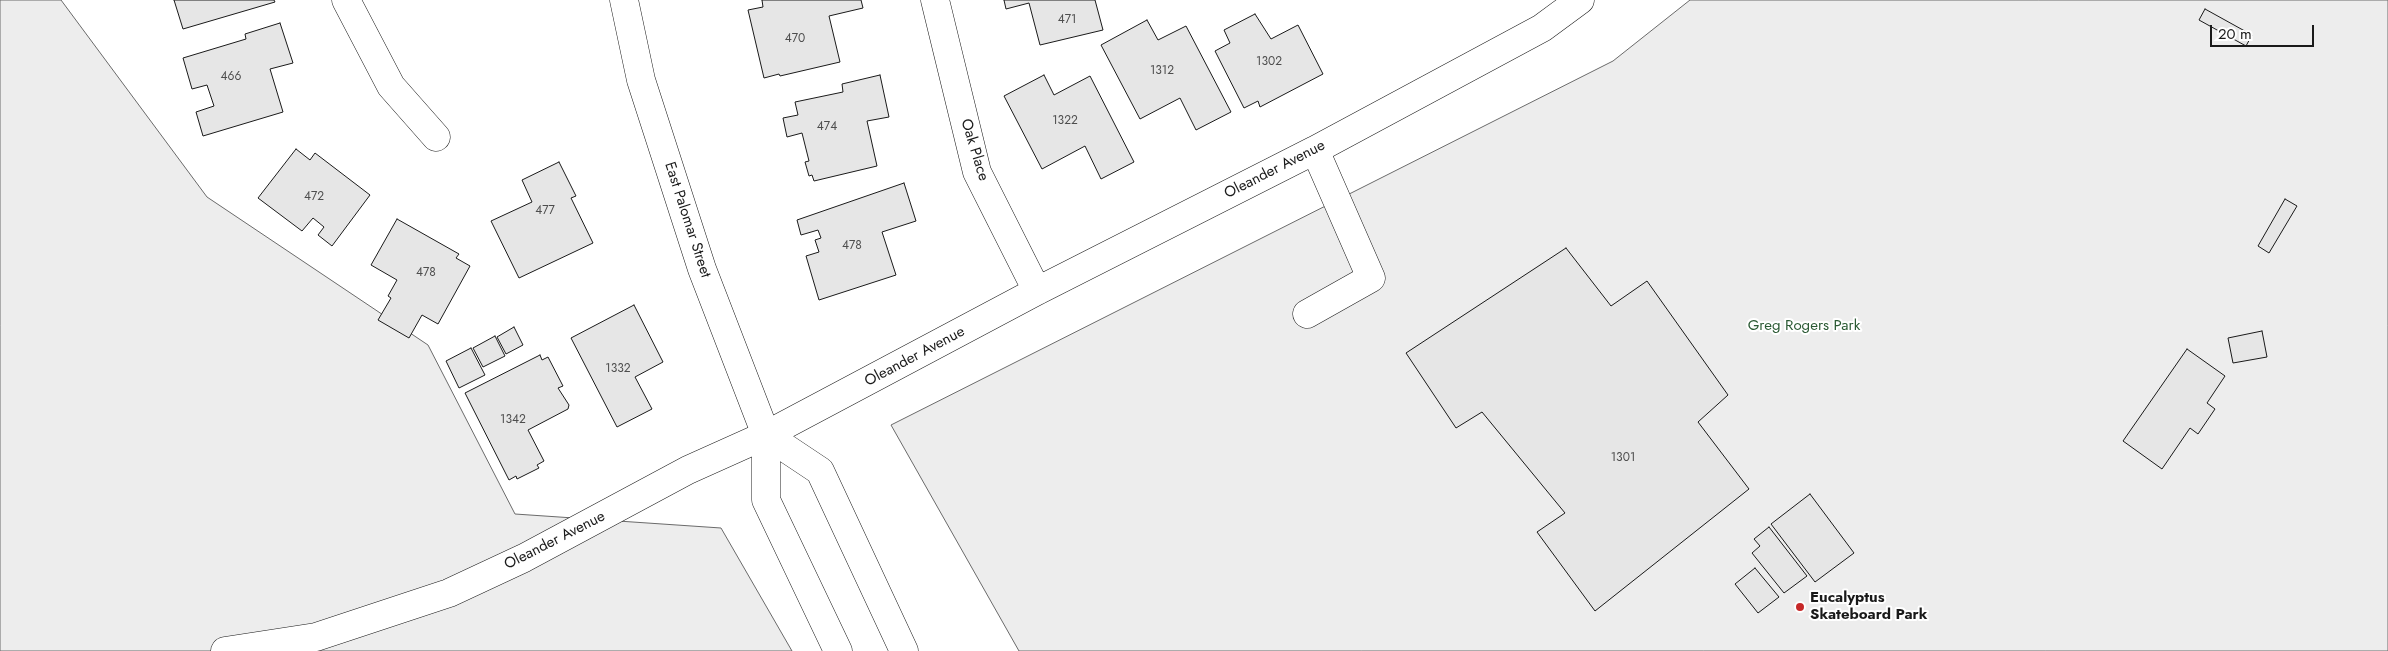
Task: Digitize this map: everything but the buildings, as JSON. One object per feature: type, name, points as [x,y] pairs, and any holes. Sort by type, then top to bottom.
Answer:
[{"type":"street","points":[[346,0],[391,86],[436,137]]},
{"type":"street","name":"East Palomar Street","points":[[624,0],[641,80],[702,269],[766,435],[766,500],[838,651]]},
{"type":"street","name":"Oak Place","points":[[935,0],[977,172],[1037,292]]},
{"type":"street","name":"Oleander Avenue","points":[[225,651],[316,637],[449,593],[524,558],[688,470],[766,435],[1037,292],[1315,150],[1542,28],[1580,0]]},
{"type":"street","points":[[1307,314],[1371,278],[1315,150]]},
{"type":"street","points":[[766,435],[820,471],[904,651]]},
{"type":"shaded area","points":[[0,0],[61,0],[207,197],[428,345],[515,514],[721,528],[792,651],[0,651]]},
{"type":"shaded area","name":"Greg Rogers Park","points":[[1690,0],[2388,0],[2388,651],[1019,651],[891,425],[1613,61]]},
{"type":"place","name":"Eucalyptus Skateboard Park","points":[[1800,607]]}]
